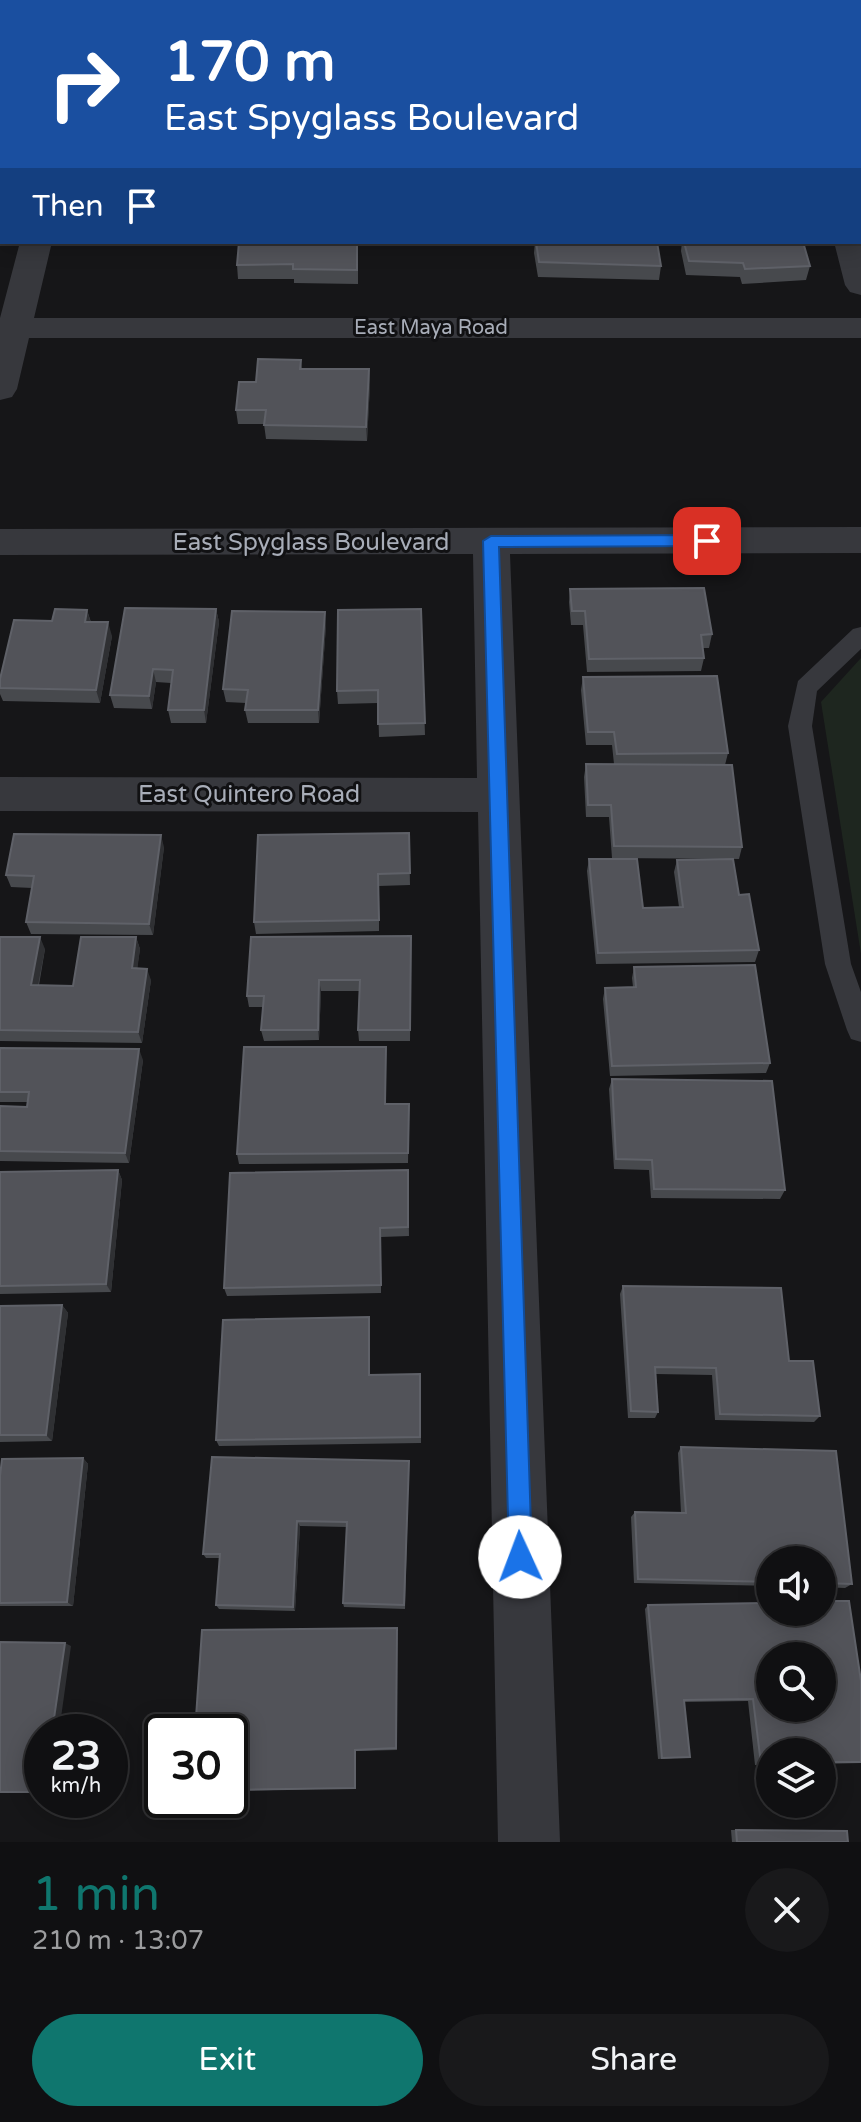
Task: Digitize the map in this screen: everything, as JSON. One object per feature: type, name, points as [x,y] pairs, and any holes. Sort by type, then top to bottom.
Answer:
[{"type":"street","points":[[0,389],[7,328],[35,244]]},
{"type":"street","points":[[851,244],[861,285]]},
{"type":"street","name":"East Maya Road","points":[[7,328],[861,328]]},
{"type":"street","name":"East Spyglass Boulevard","points":[[0,542],[861,540]]},
{"type":"street","points":[[491,541],[529,1842]]},
{"type":"street","name":"East Quintero Road","points":[[0,794],[498,795]]},
{"type":"lane","points":[[861,635],[806,687],[800,726],[838,964],[861,1030]]},
{"type":"shaded area","points":[[861,658],[861,954],[821,702]]},
{"type":"building","points":[[239,244],[357,244],[357,270],[293,269],[293,264],[237,265]]},
{"type":"building","points":[[536,244],[657,244],[661,266],[539,262]]},
{"type":"building","points":[[685,244],[804,244],[810,266],[745,269],[743,263],[689,261]]},
{"type":"building","points":[[258,359],[301,360],[300,369],[369,369],[366,427],[264,425],[266,410],[236,410],[239,382],[256,382]]},
{"type":"building","points":[[704,588],[712,634],[701,635],[704,658],[589,659],[585,611],[572,611],[570,589]]},
{"type":"building","points":[[125,608],[216,609],[204,710],[168,710],[173,670],[153,669],[149,696],[110,695]]},
{"type":"building","points":[[55,609],[87,610],[85,622],[108,622],[96,690],[0,688],[14,620],[52,621]]},
{"type":"building","points":[[421,609],[425,723],[378,724],[378,690],[337,691],[338,610]]},
{"type":"building","points":[[232,611],[325,612],[318,710],[245,710],[248,690],[223,689]]},
{"type":"building","points":[[717,676],[728,753],[617,754],[614,732],[588,732],[583,677]]},
{"type":"building","points":[[586,764],[732,765],[742,847],[614,846],[611,805],[588,805]]},
{"type":"building","points":[[409,833],[410,873],[378,874],[379,920],[254,922],[258,835]]},
{"type":"building","points":[[14,834],[161,835],[149,924],[26,922],[34,876],[6,875]]},
{"type":"building","points":[[589,859],[637,859],[643,908],[683,907],[677,860],[733,859],[739,895],[749,894],[759,950],[598,953]]},
{"type":"building","points":[[411,936],[410,1030],[358,1030],[360,980],[319,980],[318,1030],[261,1030],[264,996],[247,996],[251,937]]},
{"type":"building","points":[[0,937],[40,937],[31,985],[73,986],[81,937],[136,937],[132,968],[147,969],[138,1032],[0,1030]]},
{"type":"building","points":[[755,965],[770,1063],[612,1066],[605,988],[636,987],[634,967]]},
{"type":"building","points":[[244,1047],[386,1047],[385,1104],[409,1104],[408,1153],[237,1154]]},
{"type":"building","points":[[0,1048],[139,1049],[125,1153],[0,1151],[0,1106],[27,1107],[29,1092],[0,1092]]},
{"type":"building","points":[[612,1079],[772,1081],[785,1190],[654,1189],[652,1160],[616,1159]]},
{"type":"building","points":[[118,1170],[106,1284],[0,1286],[0,1172]]},
{"type":"building","points":[[408,1170],[408,1227],[380,1228],[381,1285],[224,1288],[230,1173]]},
{"type":"building","points":[[623,1286],[781,1288],[789,1361],[813,1361],[820,1416],[720,1414],[716,1368],[655,1367],[658,1412],[631,1411]]},
{"type":"building","points":[[62,1305],[46,1435],[0,1435],[0,1306]]},
{"type":"building","points":[[369,1317],[369,1375],[420,1374],[420,1437],[216,1440],[223,1320]]},
{"type":"building","points":[[681,1447],[836,1451],[852,1584],[836,1583],[836,1546],[756,1546],[756,1582],[638,1579],[635,1512],[686,1513]]},
{"type":"building","points":[[212,1457],[409,1461],[404,1605],[343,1603],[347,1522],[297,1521],[293,1607],[216,1605],[220,1554],[203,1554]]},
{"type":"building","points":[[83,1458],[67,1602],[0,1603],[2,1459]]},
{"type":"building","points":[[836,1601],[849,1601],[861,1681],[861,1762],[836,1762],[836,1738],[758,1738],[753,1699],[684,1700],[690,1757],[662,1758],[648,1605],[756,1603],[756,1626],[836,1626]]},
{"type":"building","points":[[397,1628],[396,1748],[355,1750],[355,1788],[248,1790],[248,1714],[196,1714],[202,1630]]},
{"type":"building","points":[[0,1642],[65,1643],[55,1714],[24,1714],[24,1792],[0,1792]]},
{"type":"building","points":[[736,1830],[847,1831],[848,1842],[737,1842]]},
{"type":"route","points":[[520,1557],[491,541],[707,541]]}]
